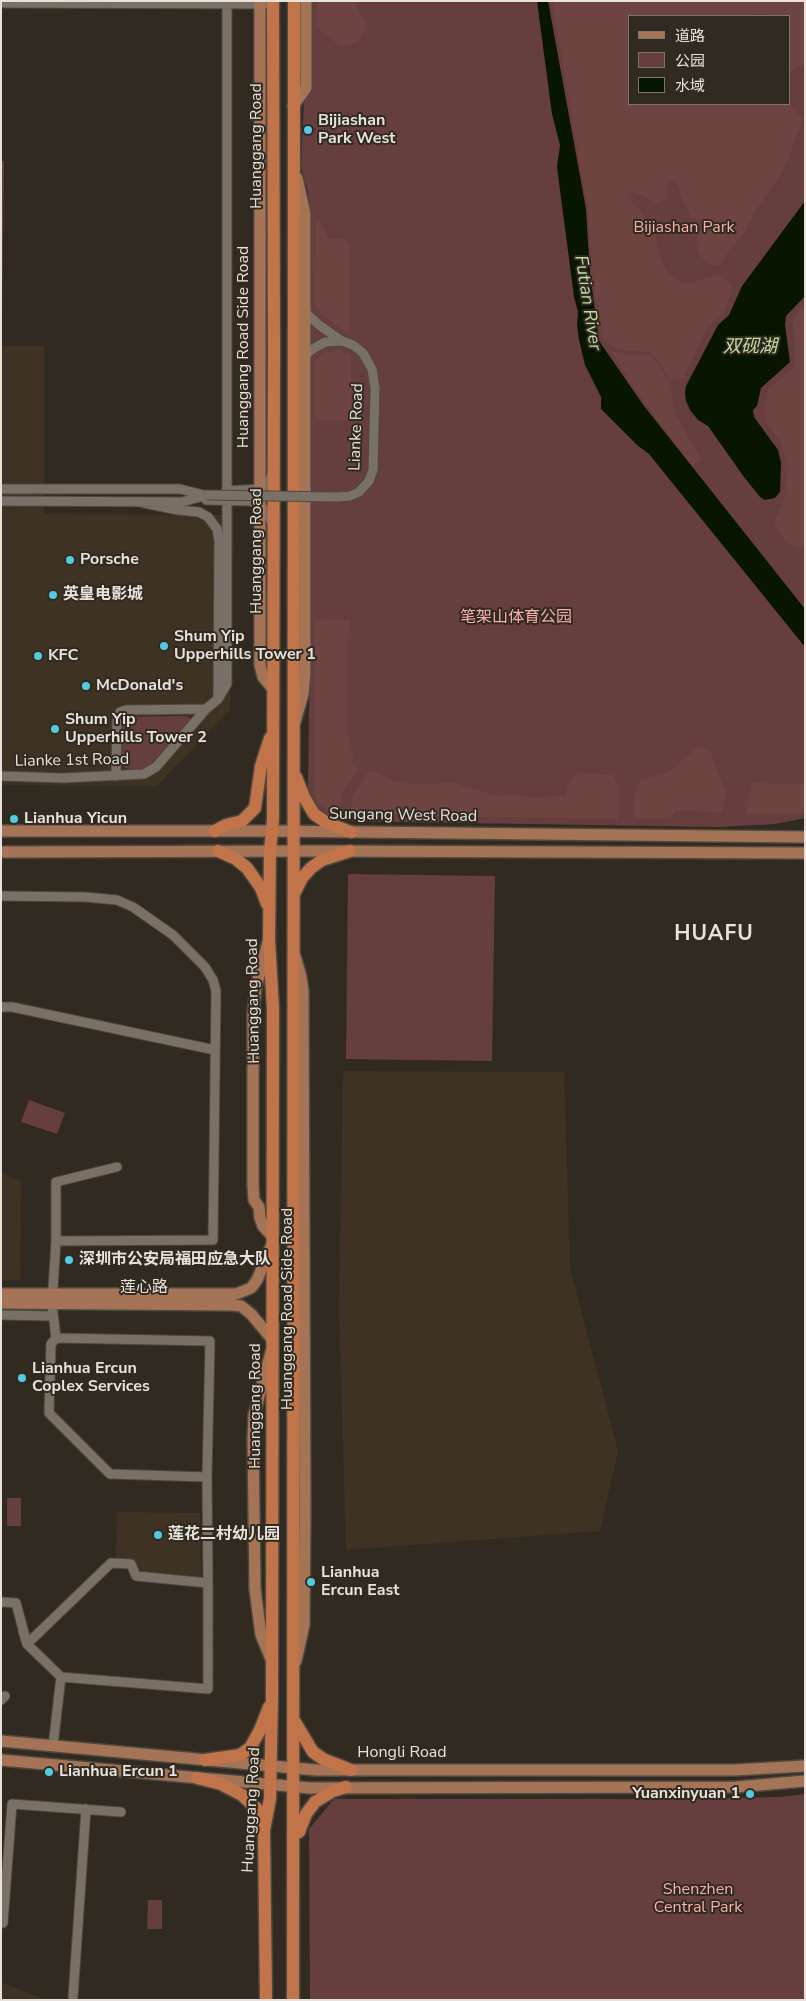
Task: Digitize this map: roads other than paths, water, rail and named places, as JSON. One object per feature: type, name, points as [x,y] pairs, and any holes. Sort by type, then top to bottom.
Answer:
[{"type":"highway","points":[[293,2000],[294,1]]},
{"type":"highway","name":"Huanggang Road","points":[[266,2],[274,466],[272,831],[269,911],[273,1009],[272,1698],[270,1798],[264,1830],[266,2000]]},
{"type":"highway","points":[[215,831],[226,825],[242,821],[255,808],[261,766],[272,731]]},
{"type":"highway","points":[[293,765],[304,796],[314,814],[327,823],[351,832]]},
{"type":"highway","points":[[218,851],[236,859],[251,874],[262,891],[269,911]]},
{"type":"highway","points":[[293,898],[302,878],[311,868],[322,860],[350,851]]},
{"type":"highway","points":[[205,1760],[240,1755],[250,1748],[260,1730],[272,1698]]},
{"type":"highway","points":[[292,1716],[313,1752],[323,1759],[351,1770]]},
{"type":"highway","points":[[197,1778],[221,1784],[242,1795],[257,1809],[264,1830]]},
{"type":"highway","points":[[292,1843],[293,1834],[299,1832],[304,1816],[313,1804],[329,1793],[346,1787]]},
{"type":"main road","points":[[294,106],[306,88],[306,1]]},
{"type":"main road","name":"Huanggang Road Side Road","points":[[266,2],[259,504],[260,669],[267,684],[273,689]]},
{"type":"main road","points":[[293,165],[305,214],[305,672],[301,704],[293,728]]},
{"type":"main road","name":"Sungang West Road","points":[[1,831],[293,831],[805,837]]},
{"type":"main road","points":[[1,852],[350,851],[805,854]]},
{"type":"main road","name":"Huanggang Road Side Road","points":[[269,940],[256,987],[253,1014],[253,1186],[254,1200],[259,1206],[260,1218],[272,1240]]},
{"type":"main road","name":"莲心路","points":[[1,1294],[53,1305],[236,1294],[251,1288],[272,1240]]},
{"type":"main road","name":"莲心路","points":[[1,1304],[241,1306],[251,1314],[272,1344]]},
{"type":"main road","name":"Huanggang Road Side Road","points":[[271,1659],[261,1635],[255,1589],[254,1415],[272,1344]]},
{"type":"main road","name":"Hongli Road","points":[[1,1741],[292,1769],[734,1770],[805,1766]]},
{"type":"main road","points":[[1,1760],[292,1786],[722,1787],[805,1781]]},
{"type":"street","name":"Lianke 1st Road","points":[[1,776],[34,778],[144,774],[153,769],[206,709],[218,699],[225,689],[228,679],[227,2]]},
{"type":"street","points":[[1,3],[266,2]]},
{"type":"street","name":"Lianke Road","points":[[1,501],[182,502],[207,496],[336,497],[350,496],[365,487],[369,481],[374,461],[375,388],[368,360],[353,345],[319,325],[304,311]]},
{"type":"street","points":[[305,356],[325,342],[342,340]]},
{"type":"street","points":[[260,489],[271,480],[274,466]]},
{"type":"street","name":"Lianke Road","points":[[1,489],[180,489],[228,500],[249,501],[259,504]]},
{"type":"street","name":"Lianke Road","points":[[228,500],[260,489]]},
{"type":"street","points":[[139,502],[199,512],[214,523],[219,541],[218,699]]},
{"type":"street","points":[[259,504],[268,513],[274,528]]},
{"type":"street","points":[[116,776],[117,720],[120,712],[126,710],[206,709]]},
{"type":"street","points":[[1,896],[116,900],[148,916],[173,935],[205,966],[213,980],[216,991],[213,1240],[56,1241]]},
{"type":"street","points":[[1,1007],[12,1007],[215,1050]]},
{"type":"street","points":[[56,1338],[53,1305],[56,1182],[117,1167]]},
{"type":"street","points":[[1,1315],[53,1305]]},
{"type":"street","points":[[1,1602],[16,1602],[26,1644],[61,1677],[208,1689],[207,1477],[210,1341],[56,1338],[50,1344],[49,1413],[110,1474],[207,1477]]},
{"type":"street","points":[[26,1644],[112,1563],[131,1564],[136,1576],[208,1583]]},
{"type":"street","points":[[23,1631],[26,1644]]},
{"type":"street","points":[[53,1746],[61,1677]]},
{"type":"street","points":[[1,1923],[3,1923],[12,1804],[121,1812]]},
{"type":"street","points":[[73,1997],[86,1810]]},
{"type":"water","name":"Futian River","points":[[537,1],[548,1],[586,209],[590,273],[599,341],[644,406],[805,609],[805,647],[649,454],[637,445],[601,409],[601,397],[585,365],[579,340],[578,312],[574,297],[557,167],[560,145],[552,114]]},
{"type":"water","name":"双砚湖","points":[[805,201],[805,296],[786,316],[785,325],[790,362],[761,388],[757,406],[753,410],[754,417],[778,450],[781,463],[780,492],[775,498],[765,500],[760,497],[744,477],[708,426],[698,420],[690,410],[685,393],[686,386],[718,325],[729,315],[742,286]]},
{"type":"place","name":"Bijiashan Park West","points":[[308,130]]},
{"type":"place","name":"Porsche","points":[[70,560]]},
{"type":"place","name":"英皇电影城","points":[[53,595]]},
{"type":"place","name":"Shum Yip Upperhills Tower 1","points":[[164,646]]},
{"type":"place","name":"KFC","points":[[38,656]]},
{"type":"place","name":"McDonald's","points":[[86,686]]},
{"type":"place","name":"Shum Yip Upperhills Tower 2","points":[[55,729]]},
{"type":"place","name":"Lianhua Yicun","points":[[14,819]]},
{"type":"place","name":"深圳市公安局福田应急大队","points":[[69,1260]]},
{"type":"place","name":"Lianhua Ercun Coplex Services","points":[[22,1378]]},
{"type":"place","name":"莲花二村幼儿园","points":[[158,1535]]},
{"type":"place","name":"Lianhua Ercun East","points":[[311,1582]]},
{"type":"place","name":"Lianhua Ercun 1","points":[[49,1772]]},
{"type":"place","name":"Yuanxinyuan 1","points":[[750,1794]]},
{"type":"district","name":"HUAFU","points":[[714,935]]},
{"type":"park label","name":"Bijiashan Park","points":[[684,228]]},
{"type":"park label","name":"笔架山体育公园","points":[[516,618]]},
{"type":"park label","name":"Shenzhen Central Park","points":[[698,1899]]}]
